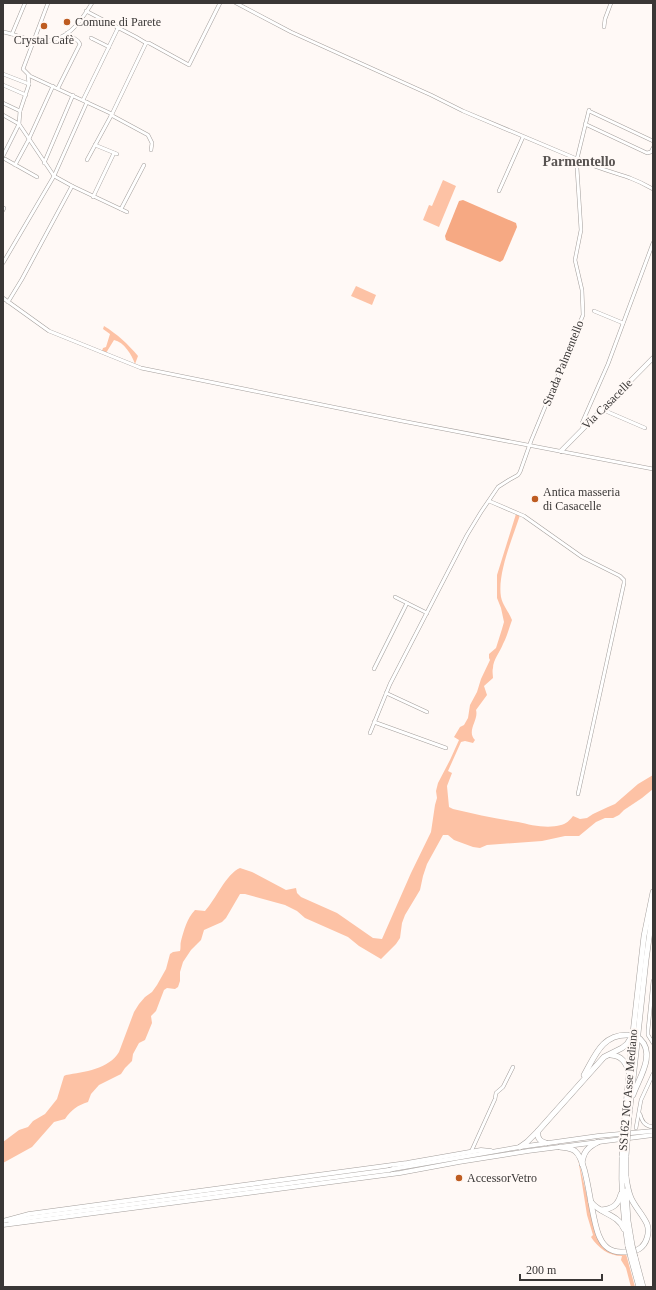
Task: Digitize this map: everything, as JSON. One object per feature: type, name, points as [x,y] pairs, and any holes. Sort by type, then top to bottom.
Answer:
[{"type":"highway","name":"SS162 NC Asse Mediano","points":[[627,1116],[630,1104],[643,960],[653,892]]},
{"type":"highway","name":"SS162 NC Asse Mediano","points":[[646,936],[653,910]]},
{"type":"highway","name":"SS162 NC Asse Mediano","points":[[643,960],[630,1034],[622,1192],[627,1236],[643,1287]]},
{"type":"highway","points":[[520,1147],[527,1142],[604,1057],[617,1052],[627,1044],[630,1034],[610,1038],[598,1052],[580,1083]]},
{"type":"highway","points":[[630,1104],[634,1091],[651,1060],[650,1050],[640,1039]]},
{"type":"highway","points":[[610,1055],[616,1055],[622,1059],[627,1065],[629,1073]]},
{"type":"highway","points":[[538,1130],[538,1139],[546,1143]]},
{"type":"highway","points":[[582,1164],[583,1155],[587,1148],[598,1142]]},
{"type":"highway","points":[[560,1147],[574,1150],[578,1155],[582,1164],[595,1227],[599,1238],[604,1245],[611,1250],[619,1252],[631,1252],[641,1248],[646,1238],[648,1229],[646,1223],[631,1199],[626,1177]]},
{"type":"highway","name":"SS162 NC Asse Mediano","points":[[624,1156],[630,1246]]},
{"type":"highway","points":[[601,1210],[608,1210],[617,1204],[622,1192]]},
{"type":"highway","points":[[590,1201],[594,1206],[617,1219],[622,1225],[627,1236]]},
{"type":"highway","name":"SS162 NC Asse Mediano","points":[[633,1257],[639,1287]]},
{"type":"main road","name":"Via Casacelle","points":[[561,451],[653,358]]},
{"type":"main road","points":[[3,1223],[35,1216],[130,1205],[392,1170],[491,1151],[546,1143],[653,1131]]},
{"type":"main road","points":[[3,1223],[653,1135]]},
{"type":"main road","points":[[392,1170],[481,1150],[491,1151]]},
{"type":"street","points":[[12,34],[25,3]]},
{"type":"street","points":[[48,3],[23,69],[28,75],[73,95],[148,134],[152,143],[151,150]]},
{"type":"street","points":[[87,10],[88,3]]},
{"type":"street","points":[[3,32],[40,41],[60,38],[79,23],[92,3]]},
{"type":"street","points":[[87,10],[146,44],[149,43],[189,65],[220,3]]},
{"type":"street","points":[[236,3],[291,32],[431,94],[463,111],[607,171],[631,178],[653,189]]},
{"type":"street","points":[[604,27],[605,19],[612,3]]},
{"type":"street","points":[[3,263],[54,176],[85,101],[118,28]]},
{"type":"street","points":[[58,88],[80,44],[67,33]]},
{"type":"street","points":[[91,38],[109,47]]},
{"type":"street","points":[[86,160],[146,44]]},
{"type":"street","points":[[3,74],[29,84]]},
{"type":"street","points":[[28,75],[29,84],[20,111],[20,124],[4,158],[37,177]]},
{"type":"street","points":[[3,85],[26,95]]},
{"type":"street","points":[[15,165],[29,139],[53,86]]},
{"type":"street","points":[[44,163],[73,95]]},
{"type":"street","points":[[3,103],[20,111]]},
{"type":"street","name":"Strada Palmentello","points":[[370,733],[386,694],[467,535],[498,487],[518,475],[583,315],[582,290],[575,260],[581,230],[577,168],[589,110],[653,141]]},
{"type":"street","points":[[3,115],[20,124],[44,163],[54,176],[93,197],[127,212]]},
{"type":"street","points":[[585,124],[647,153],[651,152],[653,148]]},
{"type":"street","points":[[499,191],[523,137]]},
{"type":"street","points":[[93,197],[116,154],[94,145]]},
{"type":"street","points":[[121,209],[143,165],[139,164]]},
{"type":"street","points":[[8,302],[72,186]]},
{"type":"street","points":[[583,428],[582,423],[608,364],[653,243]]},
{"type":"street","points":[[3,298],[49,331],[142,368],[402,421],[652,469],[653,465]]},
{"type":"street","points":[[594,311],[624,323]]},
{"type":"street","points":[[601,409],[645,428]]},
{"type":"street","points":[[489,501],[524,516],[582,557],[620,576],[624,580],[578,794]]},
{"type":"street","points":[[395,597],[427,613]]},
{"type":"street","points":[[374,669],[407,603]]},
{"type":"street","points":[[386,694],[427,712]]},
{"type":"street","points":[[374,722],[446,748]]},
{"type":"street","points":[[653,981],[648,1030],[648,1035],[653,1043]]},
{"type":"street","points":[[471,1152],[495,1099],[496,1093],[503,1088],[513,1067]]},
{"type":"street","points":[[636,1128],[641,1100],[653,1074]]},
{"type":"street","points":[[640,1112],[643,1123],[653,1127]]},
{"type":"street","points":[[628,1134],[643,1123]]},
{"type":"shaded area","points":[[443,180],[456,186],[439,227],[423,220],[429,205],[432,206]]},
{"type":"shaded area","points":[[463,200],[516,223],[517,227],[503,260],[500,262],[446,240],[445,236],[459,201]]},
{"type":"shaded area","points":[[356,286],[376,295],[372,305],[351,296]]},
{"type":"shaded area","points":[[104,326],[130,347],[138,356],[135,364],[127,349],[118,341],[114,340],[106,353],[102,351],[103,348],[106,347],[110,334],[103,329]]},
{"type":"shaded area","points":[[516,514],[520,515],[506,556],[500,588],[502,600],[512,620],[506,638],[494,662],[493,678],[484,686],[487,695],[476,710],[476,718],[472,729],[475,740],[473,743],[465,741],[461,742],[448,771],[452,773],[447,786],[449,807],[494,818],[550,827],[565,824],[573,816],[580,819],[587,818],[615,804],[638,784],[653,775],[653,789],[619,815],[613,818],[605,818],[596,822],[579,836],[565,836],[542,841],[487,845],[480,848],[454,840],[448,835],[443,835],[427,864],[420,890],[405,915],[402,923],[400,938],[381,959],[359,946],[348,937],[305,918],[297,911],[285,905],[240,894],[226,918],[222,922],[204,930],[201,940],[191,950],[183,962],[178,987],[175,989],[167,988],[164,990],[156,1011],[151,1016],[152,1023],[145,1040],[139,1043],[133,1054],[132,1061],[121,1074],[99,1085],[91,1094],[88,1102],[75,1108],[65,1119],[54,1122],[32,1147],[3,1163],[3,1142],[19,1130],[28,1127],[33,1121],[45,1114],[57,1099],[64,1076],[96,1069],[115,1058],[119,1052],[134,1012],[139,1004],[157,985],[166,969],[170,954],[180,951],[183,933],[190,917],[195,910],[205,911],[230,876],[240,868],[252,872],[286,890],[296,888],[297,893],[301,897],[337,913],[373,938],[382,939],[431,832],[438,783],[459,740],[454,737],[468,718],[470,705],[490,660],[489,654],[496,648],[502,629],[504,622],[497,598],[497,575]]},
{"type":"shaded area","points":[[578,1158],[589,1205],[602,1244],[626,1254],[635,1287],[631,1287],[626,1268],[621,1260],[622,1256],[613,1255],[604,1251],[591,1237],[593,1235],[587,1215]]},
{"type":"place","name":"Comune di Parete","points":[[67,22]]},
{"type":"place","name":"Crystal Cafè","points":[[44,26]]},
{"type":"place","name":"Antica masseria di Casacelle","points":[[535,499]]},
{"type":"place","name":"AccessorVetro","points":[[459,1178]]},
{"type":"district","name":"Parmentello","points":[[579,161]]}]
